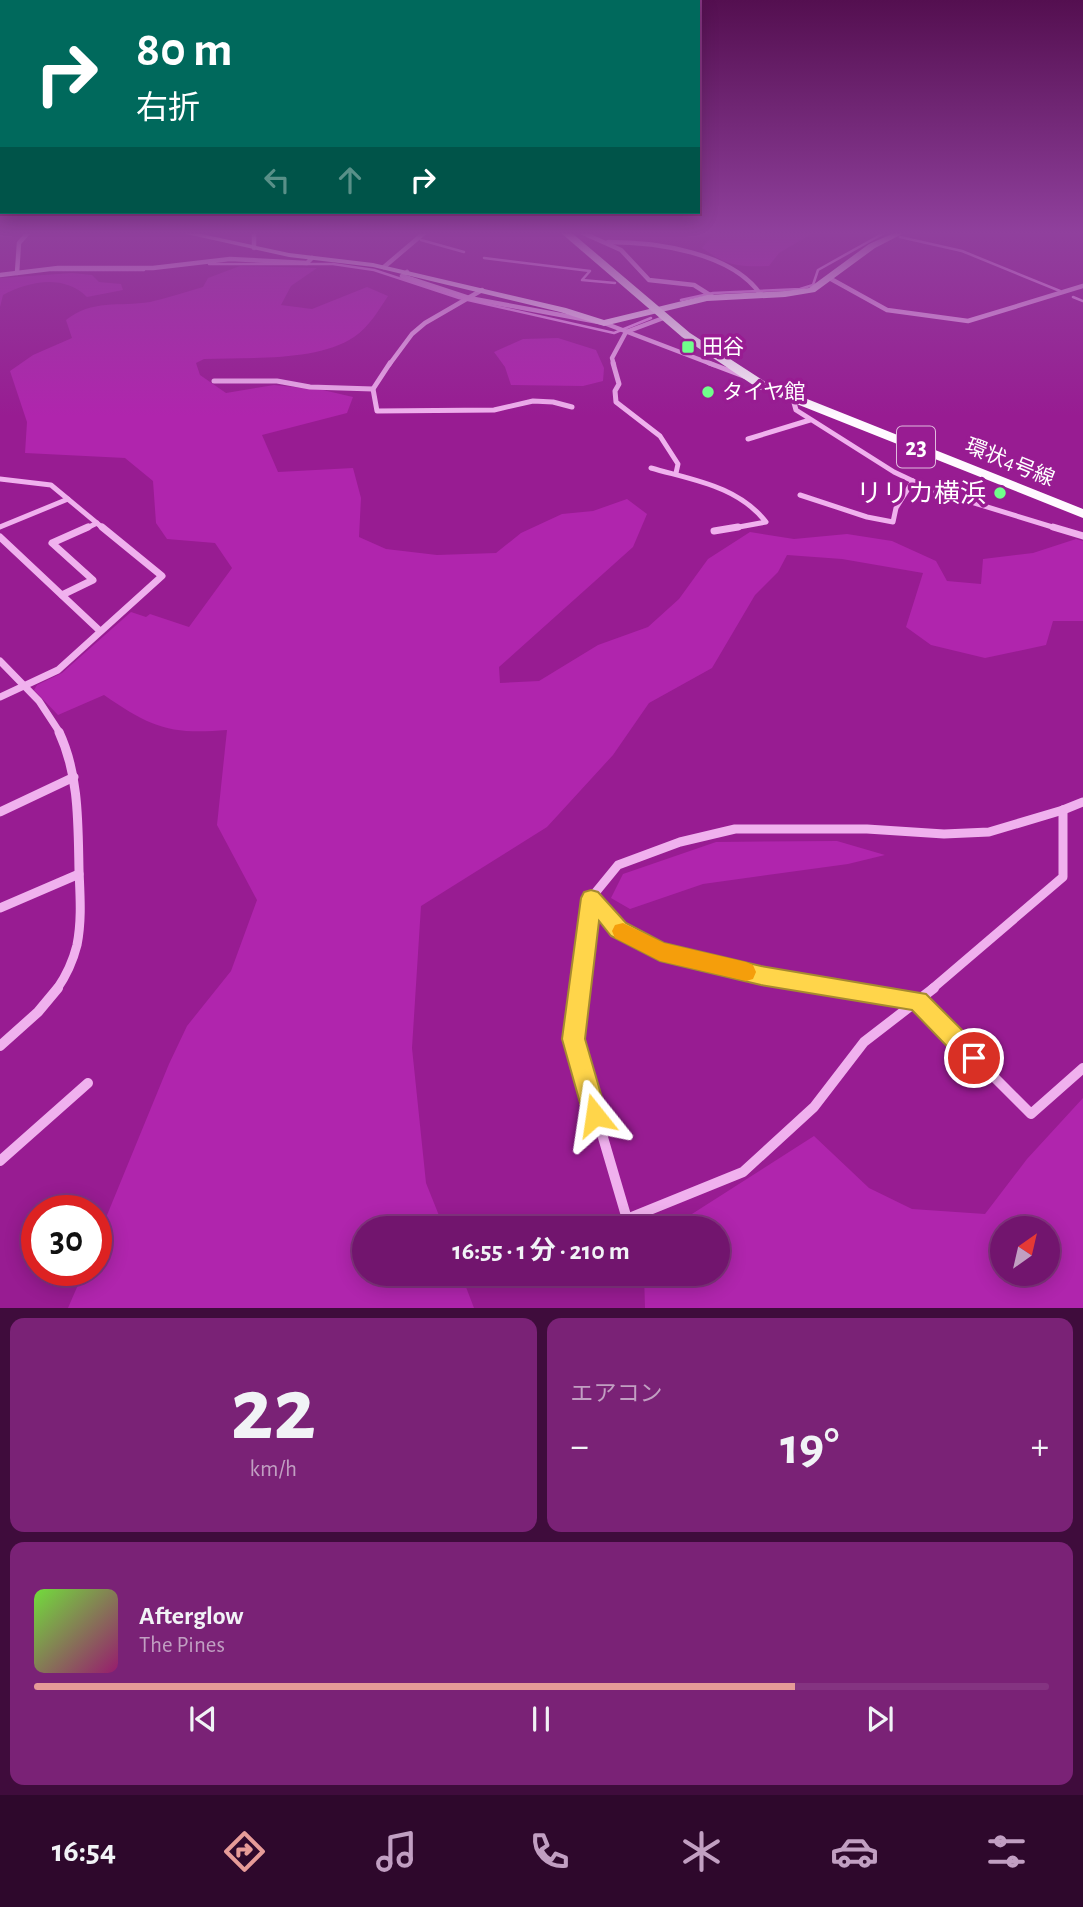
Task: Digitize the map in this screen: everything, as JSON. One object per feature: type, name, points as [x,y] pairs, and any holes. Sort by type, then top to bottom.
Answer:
[{"type":"main road","points":[[497,294],[604,323],[663,314],[709,295],[725,294]]},
{"type":"main road","name":"環状4号線","points":[[639,294],[707,350],[749,378],[1083,514]]},
{"type":"street","points":[[453,294],[467,299],[604,323],[749,378]]},
{"type":"street","points":[[475,294],[412,334],[373,388],[377,411],[494,410],[509,402],[534,401],[572,407]]},
{"type":"street","points":[[858,294],[887,310],[968,321],[1057,294]]},
{"type":"street","points":[[663,314],[626,332],[612,358],[619,383],[615,391],[616,402],[660,436],[678,464],[676,473]]},
{"type":"street","points":[[214,381],[277,381],[310,387],[373,388]]},
{"type":"street","points":[[793,398],[796,410],[810,420],[913,481],[932,490],[1083,536]]},
{"type":"street","points":[[748,439],[810,420]]},
{"type":"street","points":[[651,468],[676,473],[728,493],[756,507],[766,522],[713,531]]},
{"type":"street","points":[[0,479],[51,485],[162,576],[58,670],[0,697]]},
{"type":"street","points":[[800,495],[867,517],[893,522],[896,508],[913,481]]},
{"type":"street","points":[[0,527],[68,499]]},
{"type":"street","points":[[62,595],[93,580],[52,543],[97,523]]},
{"type":"street","points":[[0,537],[100,631]]},
{"type":"street","points":[[0,661],[50,715],[65,743],[77,790],[82,920],[77,946],[67,973],[25,1026],[0,1046]]},
{"type":"street","points":[[0,812],[74,777]]},
{"type":"street","points":[[1063,810],[1063,877],[918,1001],[864,1042],[814,1107],[743,1172],[627,1219],[574,1039],[591,898],[618,865],[680,842],[735,829],[867,828],[944,834],[989,832],[1083,802]]},
{"type":"street","points":[[0,908],[79,874]]},
{"type":"street","points":[[591,898],[618,929],[660,952],[761,976],[918,1001],[1031,1114],[1083,1068]]},
{"type":"street","points":[[0,1161],[88,1083]]},
{"type":"shaded area","points":[[179,294],[287,294],[281,305],[312,309],[349,294],[388,296],[364,328],[339,345],[321,351],[282,357],[204,359],[196,363],[200,375],[226,393],[274,385],[323,390],[353,397],[347,413],[262,435],[278,472],[353,468],[361,498],[359,537],[386,549],[437,555],[496,553],[521,533],[562,514],[593,511],[627,499],[647,514],[633,547],[499,667],[500,683],[539,681],[598,645],[648,627],[679,599],[708,559],[750,532],[794,539],[847,534],[892,541],[936,561],[947,581],[981,584],[983,559],[1033,553],[1076,539],[1083,541],[1083,621],[1053,621],[1046,645],[985,658],[931,645],[906,627],[923,573],[842,559],[787,555],[778,572],[755,595],[712,668],[649,703],[613,755],[547,827],[421,906],[412,1048],[426,1183],[439,1216],[352,1216],[352,1286],[466,1286],[474,1308],[68,1308],[78,1286],[112,1286],[112,1203],[187,1026],[231,971],[257,900],[217,825],[227,730],[175,730],[135,715],[104,695],[58,715],[34,690],[37,685],[62,673],[131,612],[146,617],[150,614],[189,627],[232,568],[215,543],[167,539],[156,523],[153,481],[125,458],[25,453],[27,422],[10,371],[33,355],[72,338],[66,320],[76,313],[96,306],[150,302]]},
{"type":"shaded area","points":[[558,338],[596,350],[604,368],[603,381],[583,386],[511,385],[505,367],[494,352],[523,339]]},
{"type":"shaded area","points":[[837,841],[885,855],[848,864],[703,884],[630,909],[611,898],[623,874],[716,842]]},
{"type":"shaded area","points":[[1083,1098],[1083,1308],[645,1308],[644,1286],[730,1286],[730,1216],[689,1216],[814,1136],[869,1188],[912,1209],[985,1214],[1027,1159]]},
{"type":"waterway","points":[[447,294],[614,333],[651,318]]},
{"type":"waterway","points":[[681,300],[708,294]]},
{"type":"waterway","points":[[1073,297],[1083,301]]},
{"type":"slow traffic","points":[[623,931],[660,952],[746,972]]},
{"type":"place","name":"田谷","points":[[688,347]]},
{"type":"place","name":"タイヤ館","points":[[708,392]]},
{"type":"place","name":"リリカ横浜","points":[[1000,493]]},
{"type":"route","points":[[595,1115],[574,1039],[591,898],[618,929],[660,952],[761,976],[918,1001],[974,1058]]}]
